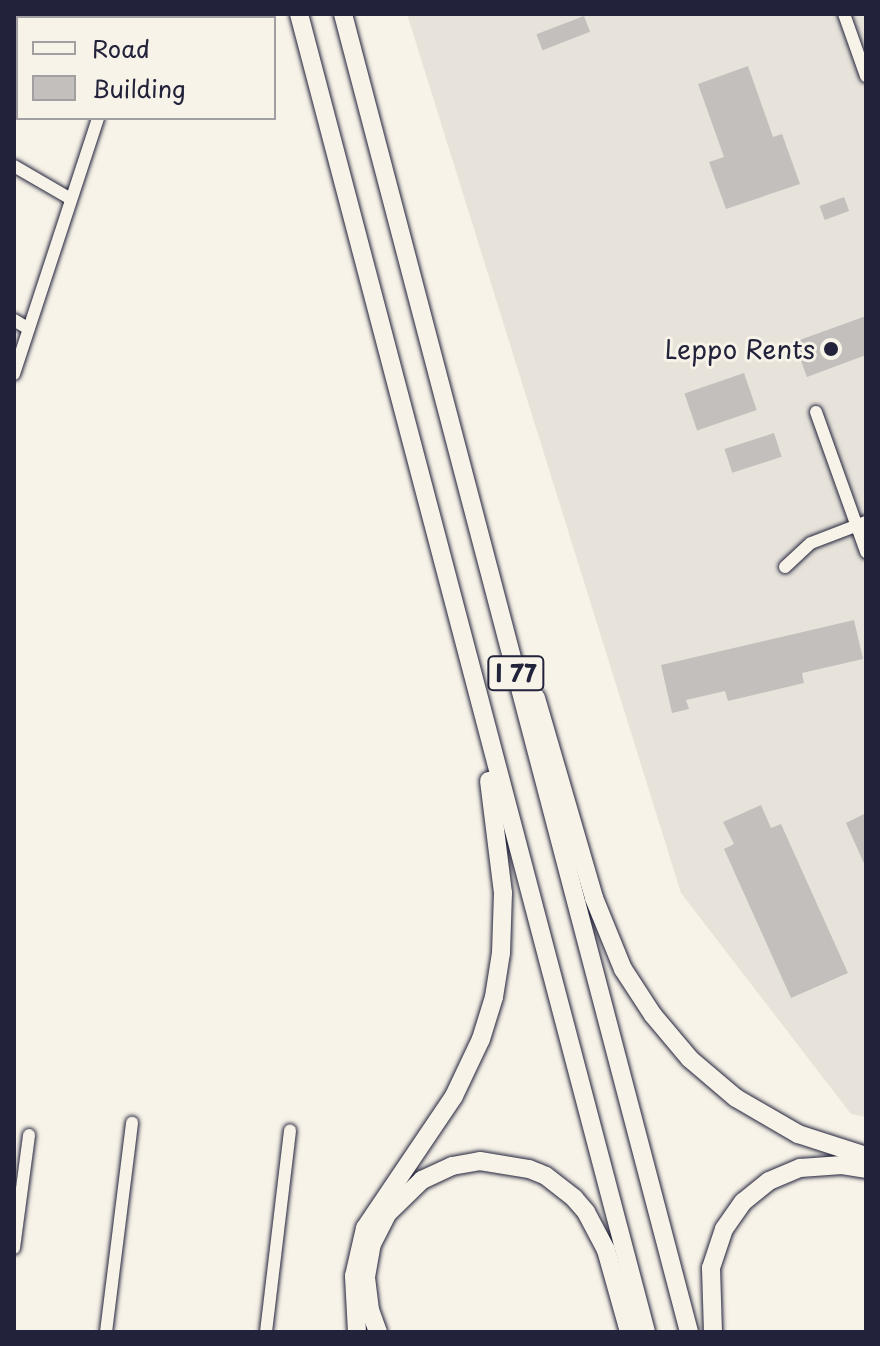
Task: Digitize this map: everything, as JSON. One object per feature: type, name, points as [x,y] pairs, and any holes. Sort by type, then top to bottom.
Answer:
[{"type":"highway","name":"I 77","points":[[299,14],[646,1332]]},
{"type":"highway","name":"I 77","points":[[343,14],[689,1332]]},
{"type":"highway","points":[[444,397],[481,505],[583,864],[623,969],[674,1043],[720,1086],[798,1134],[866,1156]]},
{"type":"highway","points":[[357,1332],[354,1276],[365,1228],[464,1077],[488,1019],[501,953],[502,881],[492,796],[427,535],[423,486]]},
{"type":"highway","points":[[378,1332],[370,1310],[366,1277],[372,1244],[387,1214],[422,1180],[452,1166],[480,1161],[529,1169],[546,1176],[574,1198],[596,1228],[606,1250],[629,1332]]},
{"type":"highway","points":[[713,1332],[711,1268],[724,1229],[743,1202],[769,1181],[800,1168],[842,1165],[866,1169]]},
{"type":"street","points":[[844,14],[866,76]]},
{"type":"street","points":[[14,374],[97,120]]},
{"type":"street","points":[[14,166],[71,199]]},
{"type":"street","points":[[14,320],[29,329]]},
{"type":"street","points":[[816,412],[862,524],[866,552]]},
{"type":"street","points":[[785,567],[811,543],[862,524]]},
{"type":"street","points":[[106,1332],[132,1123]]},
{"type":"street","points":[[266,1332],[290,1130]]},
{"type":"street","points":[[14,1248],[29,1135]]},
{"type":"shaded area","points":[[407,14],[866,14],[866,1117],[851,1114],[681,893]]},
{"type":"building","points":[[584,16],[590,32],[542,50],[536,34]]},
{"type":"building","points":[[748,66],[773,137],[782,134],[800,184],[726,209],[709,162],[724,157],[698,84]]},
{"type":"building","points":[[844,197],[849,211],[825,220],[820,206]]},
{"type":"building","name":"Leppo Rents","points":[[866,316],[866,355],[807,377],[794,342]]},
{"type":"building","points":[[744,373],[757,410],[697,430],[684,394]]},
{"type":"building","points":[[774,433],[782,457],[732,473],[725,449]]},
{"type":"building","points":[[854,620],[863,659],[802,673],[804,683],[728,701],[725,691],[686,700],[689,709],[672,713],[661,665]]},
{"type":"building","points":[[761,805],[771,828],[781,824],[848,973],[791,998],[724,849],[734,844],[723,822]]},
{"type":"building","points":[[866,813],[866,868],[846,823]]},
{"type":"place","name":"Leppo Rents","points":[[831,349]]}]
